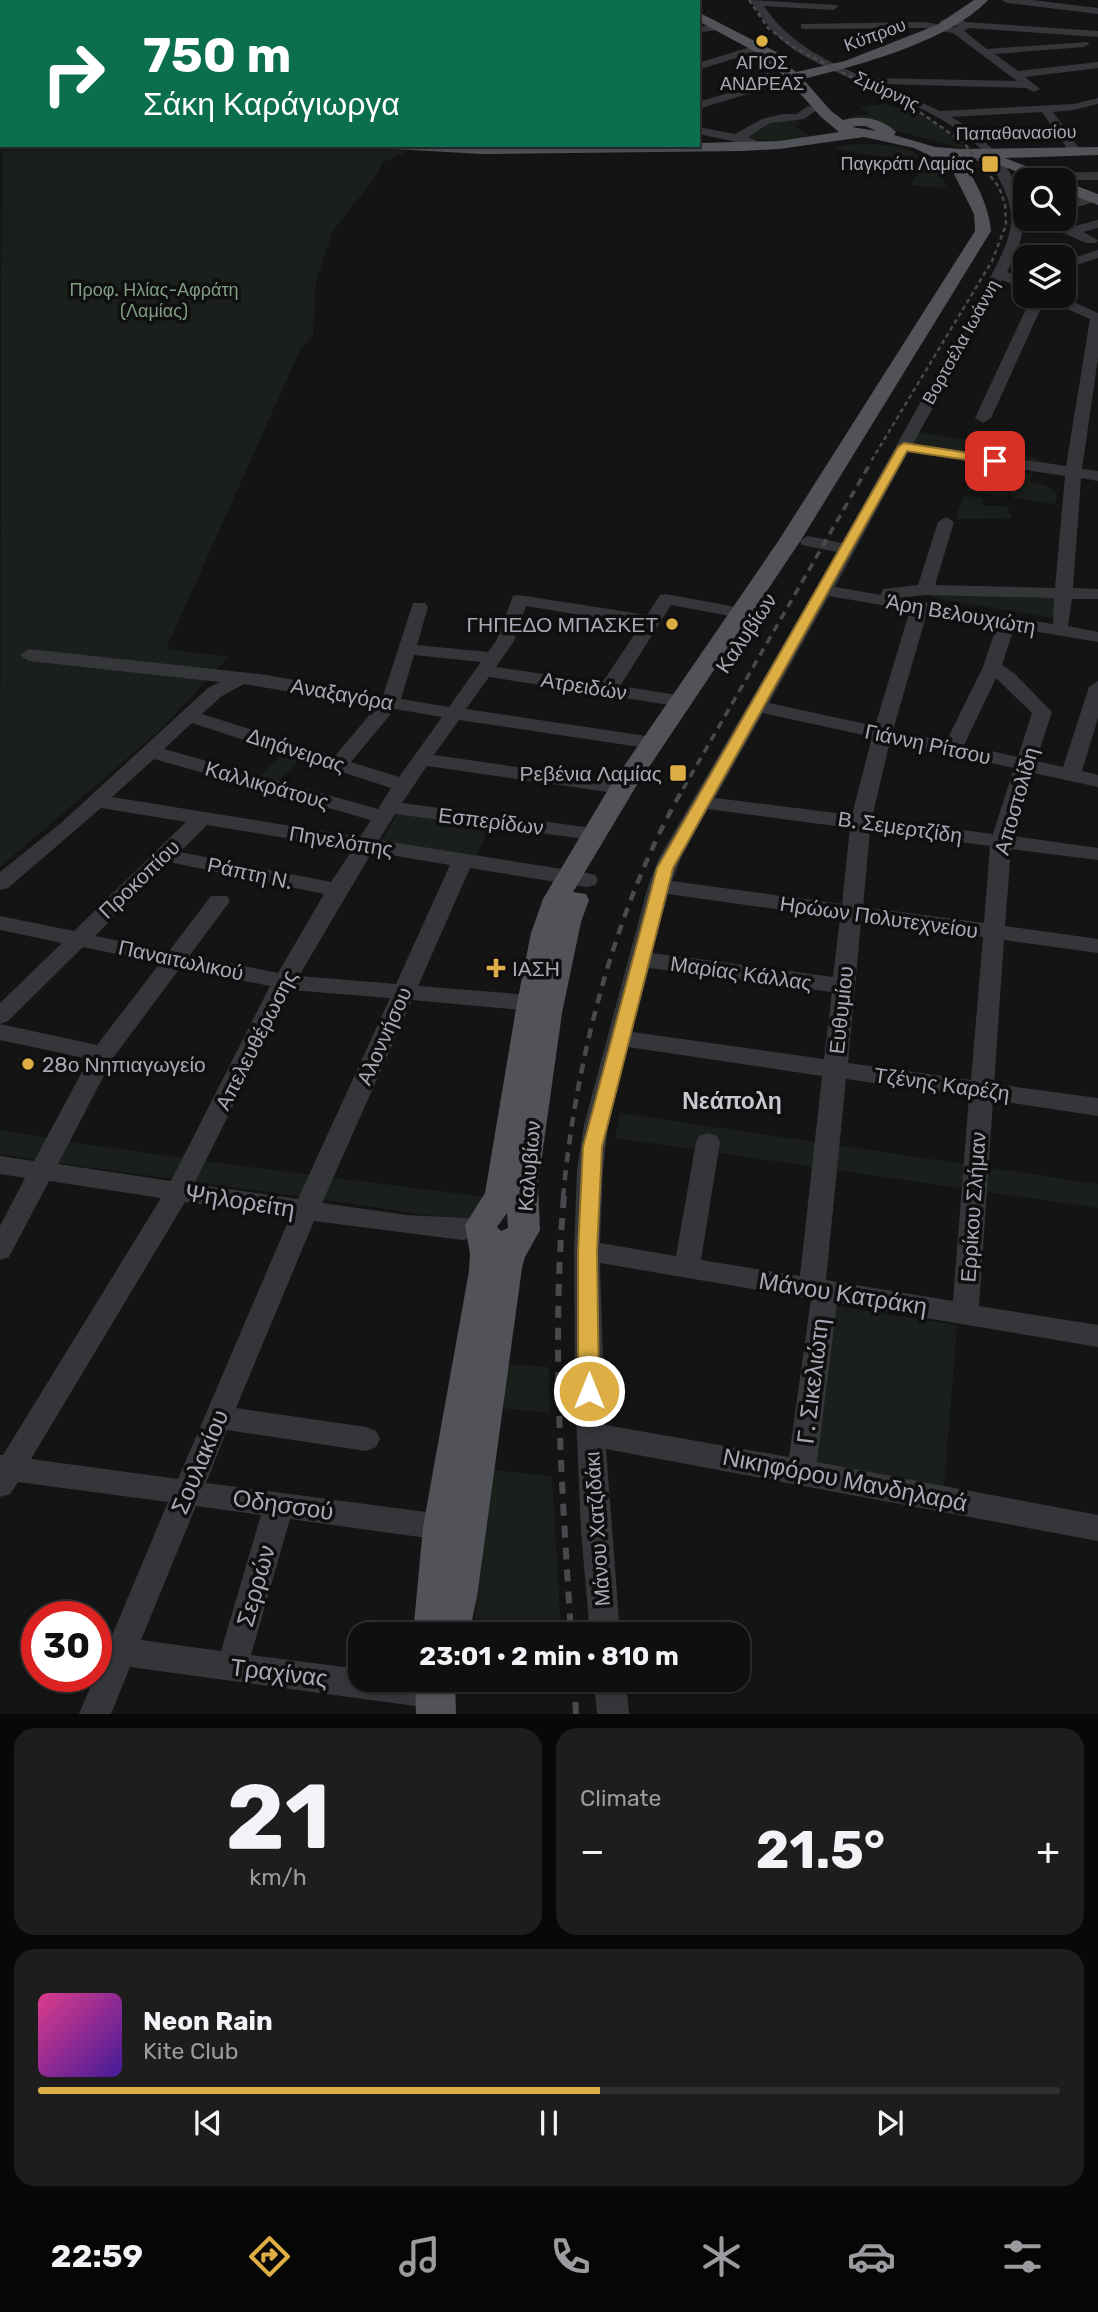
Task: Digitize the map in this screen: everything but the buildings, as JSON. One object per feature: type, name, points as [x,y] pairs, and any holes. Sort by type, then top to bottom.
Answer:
[{"type":"main road","name":"Κύπρου","points":[[950,25],[971,0]]},
{"type":"main road","name":"Κύπρου","points":[[786,77],[830,69],[950,25],[982,0]]},
{"type":"main road","points":[[700,17],[759,49],[786,77],[819,103],[825,114],[859,128],[937,144],[1015,168]]},
{"type":"main road","points":[[700,146],[762,146],[812,140],[859,128]]},
{"type":"main road","name":"Καλυβίων","points":[[453,1622],[506,1268],[523,1228],[522,1184],[555,974],[577,878],[593,834],[741,613],[981,236],[983,218],[964,177],[954,163],[934,151],[859,128]]},
{"type":"main road","points":[[454,147],[575,147]]},
{"type":"main road","name":"Παπαθανασίου","points":[[934,151],[990,159],[1098,151]]},
{"type":"main road","name":"Καλυβίων","points":[[484,1226],[502,1188],[531,1003],[545,933],[556,899],[577,878],[623,818],[808,541],[993,236],[994,213],[988,189],[974,167],[990,159]]},
{"type":"main road","points":[[1076,191],[1096,199]]},
{"type":"main road","points":[[484,1226],[492,1241],[501,1243],[516,1240],[523,1228]]},
{"type":"main road","points":[[433,1622],[441,1527],[485,1271],[484,1226]]},
{"type":"street","points":[[787,38],[845,0]]},
{"type":"street","points":[[1007,0],[1098,11]]},
{"type":"street","points":[[755,1],[834,7]]},
{"type":"street","name":"Σμύρνης","points":[[755,1],[769,22],[830,69],[864,80],[961,126],[990,159]]},
{"type":"street","points":[[805,26],[950,25],[1098,34]]},
{"type":"street","points":[[950,25],[1014,75],[1034,86],[1051,108],[1075,151]]},
{"type":"street","points":[[700,30],[718,27]]},
{"type":"street","points":[[985,52],[1098,42]]},
{"type":"street","points":[[700,66],[759,49]]},
{"type":"street","points":[[700,55],[713,62]]},
{"type":"street","points":[[1014,75],[1098,65]]},
{"type":"street","points":[[830,69],[901,109]]},
{"type":"street","points":[[734,79],[786,77]]},
{"type":"street","points":[[700,105],[786,77]]},
{"type":"street","points":[[864,80],[1034,86]]},
{"type":"street","points":[[1074,107],[1098,101]]},
{"type":"street","points":[[737,138],[766,121],[782,117],[800,117],[819,103]]},
{"type":"street","points":[[939,114],[1074,107],[1098,109]]},
{"type":"street","points":[[700,130],[762,146]]},
{"type":"street","name":"Βορτσέλα Ιωάννη","points":[[990,159],[1013,195]]},
{"type":"street","points":[[1076,177],[1098,176]]},
{"type":"street","points":[[1076,204],[1096,199]]},
{"type":"street","points":[[1069,232],[1098,224]]},
{"type":"street","name":"Βορτσέλα Ιωάννη","points":[[904,447],[999,274],[1017,231]]},
{"type":"street","points":[[1069,232],[1091,240]]},
{"type":"street","points":[[1076,261],[1098,254]]},
{"type":"street","points":[[999,274],[1013,278]]},
{"type":"street","points":[[1080,310],[1098,303]]},
{"type":"street","points":[[983,418],[1033,308]]},
{"type":"street","points":[[1062,623],[1073,472],[1098,318],[1076,308]]},
{"type":"street","points":[[904,447],[1098,476]]},
{"type":"street","name":"Μάνου Χατζιδάκι","points":[[605,1622],[591,1434],[587,1251],[592,1147],[639,959],[665,868],[904,447]]},
{"type":"street","name":"Ευθυμίου","points":[[819,1290],[835,1069],[861,821],[883,734],[946,522]]},
{"type":"street","points":[[808,541],[847,549]]},
{"type":"street","name":"Άρη Βελουχιώτη","points":[[826,587],[922,598],[1007,622],[1098,638]]},
{"type":"street","name":"Άρη Βελουχιώτη","points":[[826,587],[889,593],[1098,629]]},
{"type":"street","points":[[889,593],[922,598],[1098,594]]},
{"type":"street","points":[[608,689],[666,599],[741,613]]},
{"type":"street","name":"Απελευθέρωσης","points":[[4,1474],[178,1191],[285,982],[336,890],[403,785],[489,664],[511,628],[519,600],[652,621]]},
{"type":"street","points":[[339,764],[390,703],[419,607]]},
{"type":"street","points":[[952,749],[992,667],[1007,622]]},
{"type":"street","name":"Ατρειδών","points":[[407,649],[683,701]]},
{"type":"street","name":"Αναξαγόρα","points":[[29,654],[241,678],[653,743]]},
{"type":"street","name":"Αποστολίδη","points":[[992,667],[1007,677],[1042,712],[1001,841],[993,933]]},
{"type":"street","points":[[0,883],[96,801],[215,692],[241,678]]},
{"type":"street","points":[[1071,775],[1098,687]]},
{"type":"street","name":"Γιάννη Ρίτσου","points":[[758,706],[1098,781]]},
{"type":"street","name":"Διηάνειρας","points":[[190,716],[403,785]]},
{"type":"street","name":"Καλλικράτους","points":[[151,752],[385,812]]},
{"type":"street","points":[[421,759],[622,788]]},
{"type":"street","name":"Πηνελόπης","points":[[96,801],[577,878]]},
{"type":"street","name":"Β. Σεμερτζίδη","points":[[702,802],[1098,854]]},
{"type":"street","name":"Εσπερίδων","points":[[385,812],[593,834]]},
{"type":"street","name":"Προκοπίου","points":[[0,1016],[201,819]]},
{"type":"street","name":"Ράπτη Ν.","points":[[163,855],[336,890]]},
{"type":"street","name":"Αλοννήσου","points":[[306,1211],[463,860]]},
{"type":"street","name":"Ηρώων Πολυτεχνείου","points":[[659,886],[1098,946]]},
{"type":"street","points":[[0,1250],[103,1055],[219,901]]},
{"type":"street","name":"Παναιτωλικού","points":[[0,922],[285,982],[531,1003]]},
{"type":"street","name":"Ερρίκου Σλήμαν","points":[[965,1314],[993,933]]},
{"type":"street","name":"Μαρίας Κάλλας","points":[[639,959],[844,986]]},
{"type":"street","points":[[0,1032],[103,1055]]},
{"type":"street","name":"Τζένης Καρέζη","points":[[619,1038],[1098,1107]]},
{"type":"street","points":[[687,1268],[708,1142]]},
{"type":"street","name":"Ψηλορείτη","points":[[0,1165],[439,1228],[484,1226]]},
{"type":"street","name":"Σουλακίου","points":[[96,1713],[306,1211]]},
{"type":"street","name":"Μάνου Κατράκη","points":[[587,1251],[1098,1336]]},
{"type":"street","name":"Γ. Σικελιώτη","points":[[802,1471],[819,1290]]},
{"type":"street","points":[[219,1417],[366,1439]]},
{"type":"street","name":"Νικηφόρου Μανδηλαρά","points":[[591,1434],[1098,1528]]},
{"type":"street","name":"Οδησσού","points":[[4,1474],[187,1493],[441,1527]]},
{"type":"street","name":"Σερρών","points":[[232,1667],[279,1505]]},
{"type":"street","name":"Τραχίνας","points":[[121,1652],[348,1681]]},
{"type":"street","points":[[611,1692],[613,1713]]},
{"type":"green space","points":[[886,104],[912,110],[927,117],[968,150],[897,131],[881,122],[846,117],[869,114],[860,106]]},
{"type":"green space","points":[[794,119],[800,124],[794,126],[810,137],[777,141],[744,138],[765,123]]},
{"type":"green space","points":[[846,145],[895,146],[919,157],[904,160],[833,149]]},
{"type":"green space","name":"Προφ. Ηλίας-Αφράτη (Λαμίας)","points":[[2,147],[371,147],[409,151],[383,162],[376,176],[333,231],[316,282],[313,336],[301,348],[166,649],[229,657],[160,730],[0,867]]},
{"type":"green space","points":[[921,167],[939,173],[947,186],[939,188],[911,185]]},
{"type":"green space","points":[[919,432],[967,440],[963,452],[913,444]]},
{"type":"green space","points":[[979,443],[1006,447],[1055,466],[977,454]]},
{"type":"green space","points":[[975,464],[1033,473],[1030,482],[1045,485],[1056,493],[1056,504],[1013,498],[1010,492],[1006,491],[1008,497],[965,491]]},
{"type":"green space","points":[[964,495],[983,498],[984,506],[1007,506],[1012,518],[959,519],[956,517]]},
{"type":"green space","points":[[928,594],[1059,596],[1058,619],[933,598]]},
{"type":"green space","points":[[286,750],[304,755],[276,784],[258,779]]},
{"type":"green space","points":[[399,812],[491,824],[477,855],[381,841]]},
{"type":"green space","points":[[620,1113],[1098,1184],[1098,1208],[615,1138]]},
{"type":"green space","points":[[0,1130],[51,1138],[41,1160],[0,1154]]},
{"type":"green space","points":[[63,1141],[184,1158],[173,1179],[53,1162]]},
{"type":"green space","points":[[205,1161],[312,1175],[302,1197],[195,1182]]},
{"type":"green space","points":[[328,1177],[486,1197],[467,1221],[320,1199]]},
{"type":"green space","points":[[835,1306],[957,1325],[944,1489],[816,1467]]},
{"type":"green space","points":[[506,1364],[549,1367],[550,1413],[501,1408]]},
{"type":"green space","points":[[492,1470],[552,1476],[561,1622],[475,1619]]},
{"type":"railway","points":[[749,0],[768,28],[795,48],[921,113],[964,143],[999,187],[1005,204],[1006,225],[992,261],[870,463]]},
{"type":"railway","points":[[683,789],[871,462]]},
{"type":"railway","points":[[563,1198],[577,1093],[602,986],[638,882],[659,833],[684,787]]},
{"type":"railway","points":[[564,1196],[558,1360],[561,1470],[570,1622]]},
{"type":"railway","points":[[575,1692],[576,1714]]},
{"type":"place","name":"ΑΓΙΟΣ ΑΝΔΡΕΑΣ","points":[[762,41]]},
{"type":"place","name":"Παγκράτι Λαμίας","points":[[990,164]]},
{"type":"place","name":"ΓΗΠΕΔΟ ΜΠΑΣΚΕΤ","points":[[672,624]]},
{"type":"place","name":"Ρεβένια Λαμίας","points":[[678,773]]},
{"type":"place","name":"ΙΑΣΗ","points":[[496,968]]},
{"type":"place","name":"28ο Νηπιαγωγείο","points":[[28,1064]]},
{"type":"district","name":"Νεάπολη","points":[[732,1101]]},
{"type":"route","points":[[589,1391],[587,1251],[592,1147],[639,959],[665,868],[904,447],[995,461]]}]
